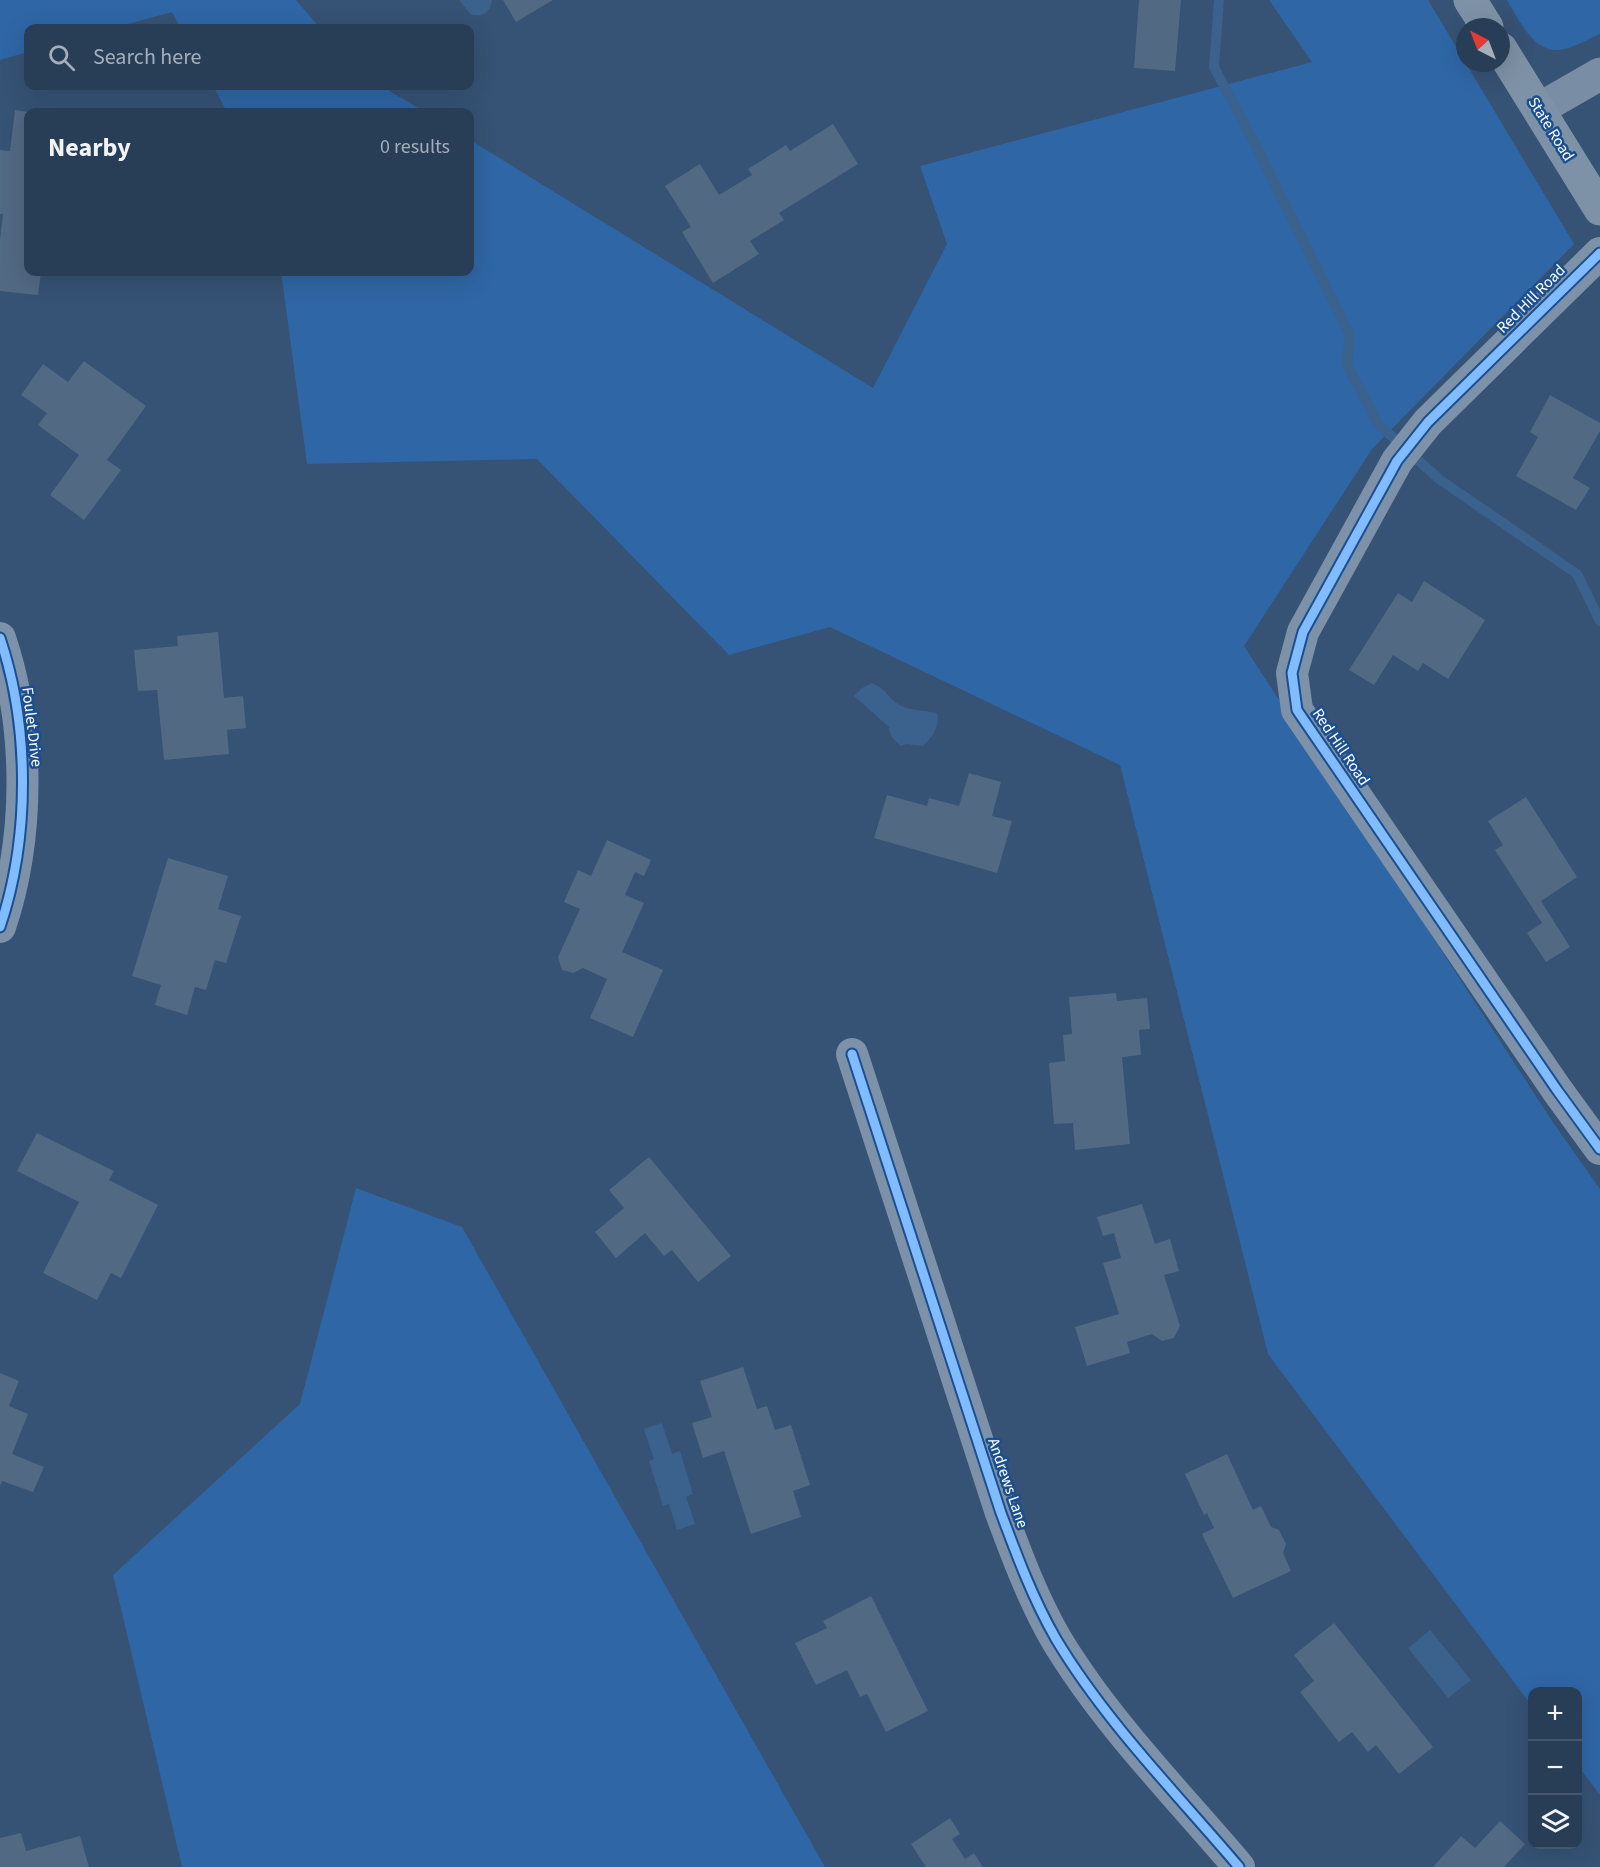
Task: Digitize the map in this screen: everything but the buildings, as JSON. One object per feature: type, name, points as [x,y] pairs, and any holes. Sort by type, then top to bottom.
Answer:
[{"type":"highway","points":[[1470,0],[1481,18]]},
{"type":"highway","name":"State Road","points":[[1510,63],[1600,209]]},
{"type":"street","points":[[1539,109],[1600,74]]},
{"type":"street","name":"Red Hill Road","points":[[1600,253],[1428,422],[1397,461],[1302,632],[1292,673],[1297,710],[1550,1080],[1600,1149]]},
{"type":"street","name":"Foulet Drive","points":[[0,638],[18,713],[23,780],[20,840],[7,906],[0,927]]},
{"type":"street","name":"Andrews Lane","points":[[852,1054],[1001,1513],[1026,1580],[1055,1638],[1097,1701],[1239,1867]]},
{"type":"shaded area","points":[[0,0],[296,0],[317,24],[179,24],[172,12],[128,24],[24,24],[24,53],[0,60]]},
{"type":"shaded area","points":[[459,0],[492,0],[488,11],[482,15],[471,15]]},
{"type":"shaded area","points":[[1269,0],[1428,0],[1456,47],[1456,72],[1471,72],[1574,244],[1372,449],[1244,646],[1552,1121],[1600,1189],[1600,1795],[1582,1771],[1582,1687],[1528,1687],[1528,1701],[1268,1354],[1120,765],[830,627],[729,655],[537,459],[307,464],[282,276],[474,276],[474,142],[873,388],[947,244],[920,166],[1312,62]]},
{"type":"shaded area","points":[[1507,0],[1600,0],[1600,34],[1565,49],[1545,48],[1529,35]]},
{"type":"shaded area","points":[[215,90],[388,90],[418,108],[225,108]]},
{"type":"shaded area","points":[[872,683],[903,707],[937,713],[935,731],[923,746],[906,744],[901,746],[892,738],[889,727],[854,696],[862,688]]},
{"type":"shaded area","points":[[356,1188],[462,1227],[825,1867],[182,1867],[113,1575],[300,1404]]},
{"type":"shaded area","points":[[662,1423],[672,1454],[680,1451],[693,1494],[686,1497],[695,1524],[677,1530],[669,1504],[663,1506],[649,1461],[654,1459],[644,1429]]},
{"type":"shaded area","points":[[1430,1630],[1471,1680],[1448,1698],[1408,1648]]},
{"type":"waterway","points":[[1219,0],[1214,67],[1350,335],[1347,365],[1378,424],[1439,479],[1577,574],[1600,621]]},
{"type":"cycle path","points":[[1600,253],[1428,422],[1397,461],[1303,632],[1292,673],[1297,710],[1557,1090],[1600,1149]]},
{"type":"cycle path","points":[[0,638],[17,708],[22,782],[17,857],[0,927]]},
{"type":"cycle path","points":[[852,1054],[1001,1513],[1040,1608],[1075,1669],[1119,1728],[1239,1867]]}]
